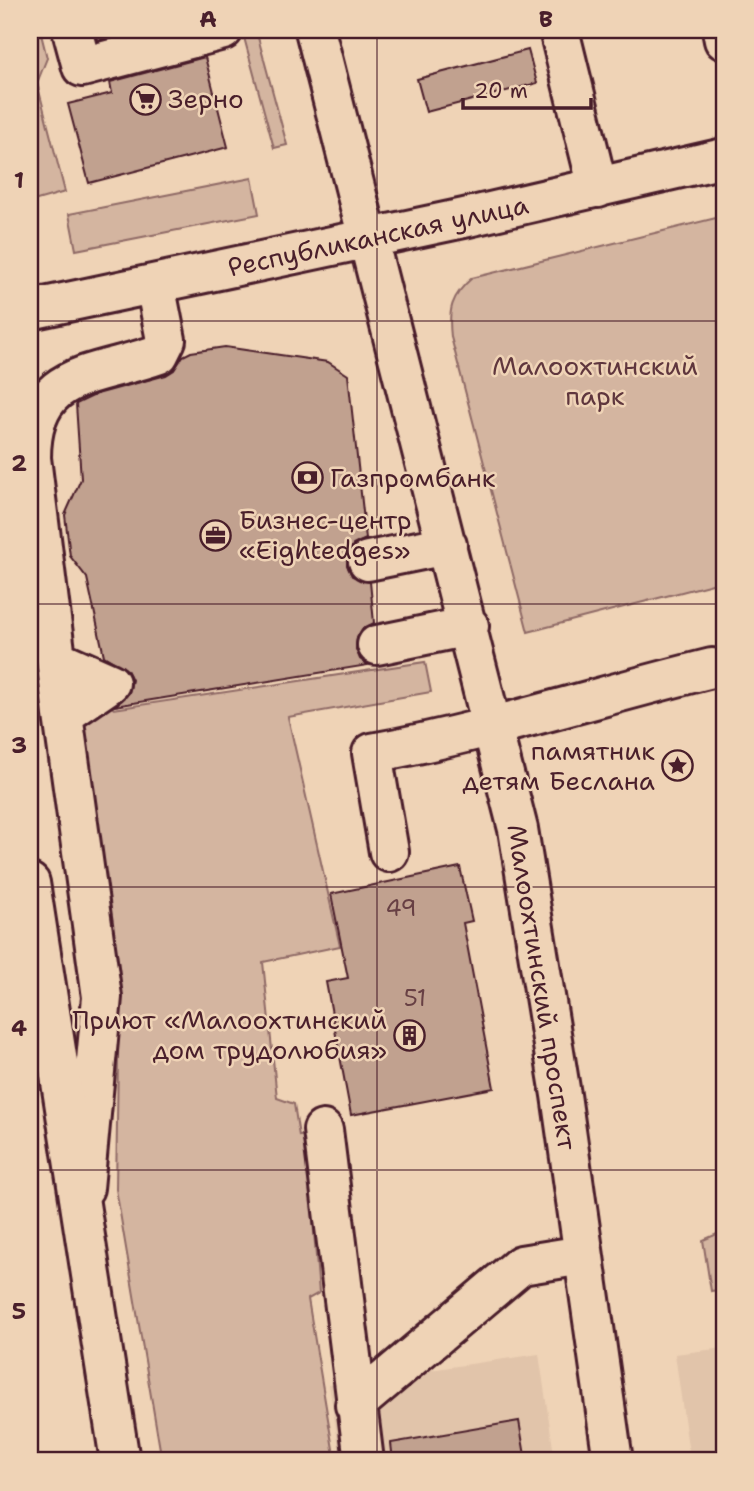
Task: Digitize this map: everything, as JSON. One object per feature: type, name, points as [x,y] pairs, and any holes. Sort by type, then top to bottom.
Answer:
[{"type":"street","points":[[72,30],[82,68],[223,30]]},
{"type":"street","name":"Малоохтинский проспект","points":[[315,30],[494,726],[518,829],[542,971],[613,1461]]},
{"type":"street","points":[[559,30],[598,188]]},
{"type":"street","points":[[722,30],[724,40]]},
{"type":"street","name":"Республиканская улица","points":[[30,310],[598,188],[724,158]]},
{"type":"street","points":[[81,1215],[102,997],[63,715],[32,458],[31,430],[42,407],[67,382],[95,370],[159,354],[166,340],[155,284]]},
{"type":"street","points":[[368,561],[447,545]]},
{"type":"street","points":[[377,645],[468,626]]},
{"type":"street","points":[[56,659],[110,683],[63,715]]},
{"type":"street","points":[[389,852],[372,753],[454,738],[712,668]]},
{"type":"street","points":[[30,883],[120,1461]]},
{"type":"street","points":[[323,1130],[364,1461]]},
{"type":"street","points":[[355,1405],[521,1265],[583,1255]]},
{"type":"shaded area","points":[[724,1348],[724,1461],[690,1461],[675,1354]]},
{"type":"shaded area","points":[[539,1354],[555,1461],[341,1461],[329,1385]]},
{"type":"green space","points":[[30,30],[40,30],[47,58],[37,83],[65,192],[30,202]]},
{"type":"green space","points":[[242,30],[256,30],[287,145],[274,148]]},
{"type":"green space","points":[[252,178],[259,214],[76,250],[69,214]]},
{"type":"green space","name":"Малоохтинский парк","points":[[724,216],[724,581],[528,632],[451,337],[450,319],[455,297],[472,278]]},
{"type":"green space","points":[[425,662],[431,692],[288,717],[340,946],[263,962],[277,1098],[294,1104],[299,1136],[306,1135],[319,1293],[308,1299],[335,1461],[162,1461],[116,1189],[119,991],[77,723],[108,704],[114,709]]},
{"type":"green space","points":[[724,1231],[724,1289],[711,1291],[703,1240]]},
{"type":"building","points":[[95,30],[138,30],[98,40]]},
{"type":"building","points":[[528,50],[537,83],[426,112],[417,79]]},
{"type":"building","points":[[205,57],[228,147],[89,183],[68,104],[112,93],[110,82]]},
{"type":"building","name":"Бизнес-центр «Eightedges»","points":[[225,347],[328,362],[348,375],[366,539],[353,545],[347,555],[347,565],[352,576],[370,582],[374,623],[362,629],[357,638],[356,649],[360,659],[368,665],[115,706],[129,693],[132,680],[127,670],[104,656],[87,578],[70,556],[65,515],[81,479],[76,404],[97,394],[166,375],[174,370],[183,356],[191,352]]},
{"type":"building","name":"Приют «Малоохтинский дом трудолюбия»","points":[[460,867],[472,921],[463,923],[494,1088],[351,1115],[326,982],[348,978],[331,894]]},
{"type":"building","points":[[519,1421],[526,1461],[393,1461],[391,1443]]},
{"type":"place","name":"Зерно","points":[[145,99]]},
{"type":"place","name":"Газпромбанк","points":[[307,478]]},
{"type":"place","name":"Бизнес-центр «Eightedges»","points":[[216,535]]},
{"type":"place","name":"памятник детям Беслана","points":[[678,766]]},
{"type":"place","name":"Приют «Малоохтинский дом трудолюбия»","points":[[410,1035]]}]
